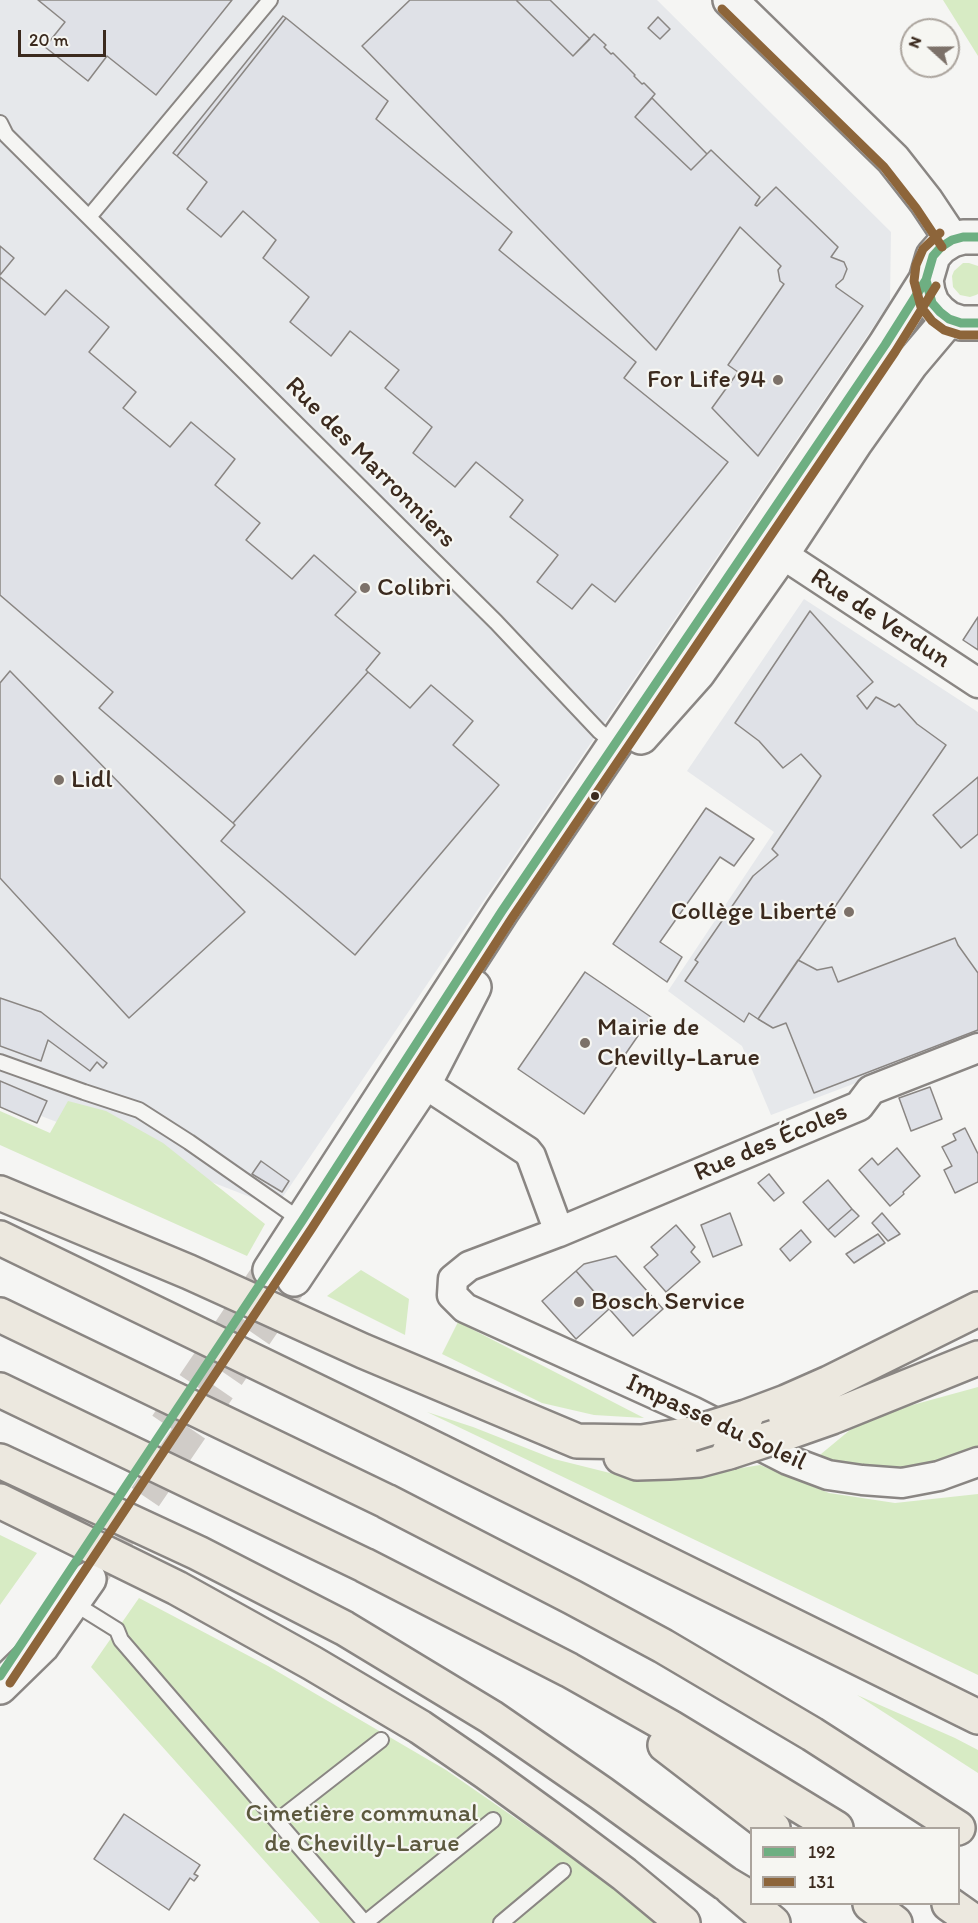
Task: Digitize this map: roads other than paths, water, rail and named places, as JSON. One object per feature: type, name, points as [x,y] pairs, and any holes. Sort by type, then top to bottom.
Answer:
[{"type":"highway","points":[[0,1192],[189,1272],[363,1351],[577,1441],[637,1463],[699,1460],[729,1452],[832,1417],[978,1358]]},
{"type":"highway","points":[[0,1238],[415,1439],[978,1717]]},
{"type":"highway","points":[[577,1441],[642,1442],[691,1434],[746,1417],[829,1383],[978,1309]]},
{"type":"highway","points":[[0,1315],[386,1501],[572,1597],[663,1646],[812,1734],[956,1827]]},
{"type":"highway","points":[[0,1390],[364,1565],[569,1670],[670,1727],[834,1827]]},
{"type":"highway","points":[[0,1461],[198,1553],[344,1628],[491,1718],[601,1793],[750,1902]]},
{"type":"highway","points":[[0,1501],[177,1588],[312,1663],[420,1727],[560,1826],[624,1874],[683,1923]]},
{"type":"highway","points":[[569,1670],[772,1827]]},
{"type":"highway","points":[[960,1829],[978,1842]]},
{"type":"highway","points":[[753,1905],[773,1923]]},
{"type":"highway","points":[[760,1905],[789,1923]]},
{"type":"highway","points":[[871,1905],[895,1923]]},
{"type":"highway","points":[[950,1905],[976,1923]]},
{"type":"main road","points":[[730,0],[893,159],[926,201],[965,239],[941,247],[933,256],[926,280],[885,345],[502,910],[412,1076],[302,1221],[282,1274],[478,980],[507,929],[632,747],[698,673],[911,364],[964,321]]},
{"type":"main road","points":[[926,280],[927,292],[932,303],[940,312],[964,321]]},
{"type":"main road","points":[[0,1676],[78,1582]]},
{"type":"main road","points":[[0,1687],[42,1646],[78,1582]]},
{"type":"street","name":"Rue de Verdun","points":[[782,554],[978,684]]},
{"type":"street","name":"Rue des Écoles","points":[[465,1308],[452,1295],[453,1279],[469,1266],[559,1232],[859,1106],[871,1090],[978,1047]]},
{"type":"street","points":[[412,1076],[527,1151],[531,1156],[559,1232]]},
{"type":"street","name":"Impasse du Soleil","points":[[465,1308],[692,1411],[788,1460],[828,1474],[862,1480],[902,1483],[939,1476],[978,1462]]},
{"type":"lane","points":[[89,217],[270,0]]},
{"type":"lane","name":"Rue des Marronniers","points":[[0,123],[6,135],[496,622],[599,731],[615,744]]},
{"type":"lane","points":[[0,1062],[140,1110],[302,1221]]},
{"type":"lane","points":[[78,1582],[117,1630],[122,1640],[365,1923],[493,1820]]},
{"type":"lane","points":[[277,1821],[381,1740]]},
{"type":"lane","points":[[501,1923],[562,1871]]},
{"type":"tunnel","points":[[166,1425],[270,1270]]},
{"type":"tunnel","points":[[90,1578],[294,1279]]},
{"type":"place","name":"For Life 94","points":[[778,380]]},
{"type":"place","name":"Colibri","points":[[365,588]]},
{"type":"place","name":"Lidl","points":[[59,780]]},
{"type":"place","name":"Collège Liberté","points":[[849,912]]},
{"type":"place","name":"Mairie de Chevilly-Larue","points":[[585,1043]]},
{"type":"place","name":"Bosch Service","points":[[579,1302]]},
{"type":"park label","name":"Cimetière communal de Chevilly-Larue","points":[[362,1828]]}]
